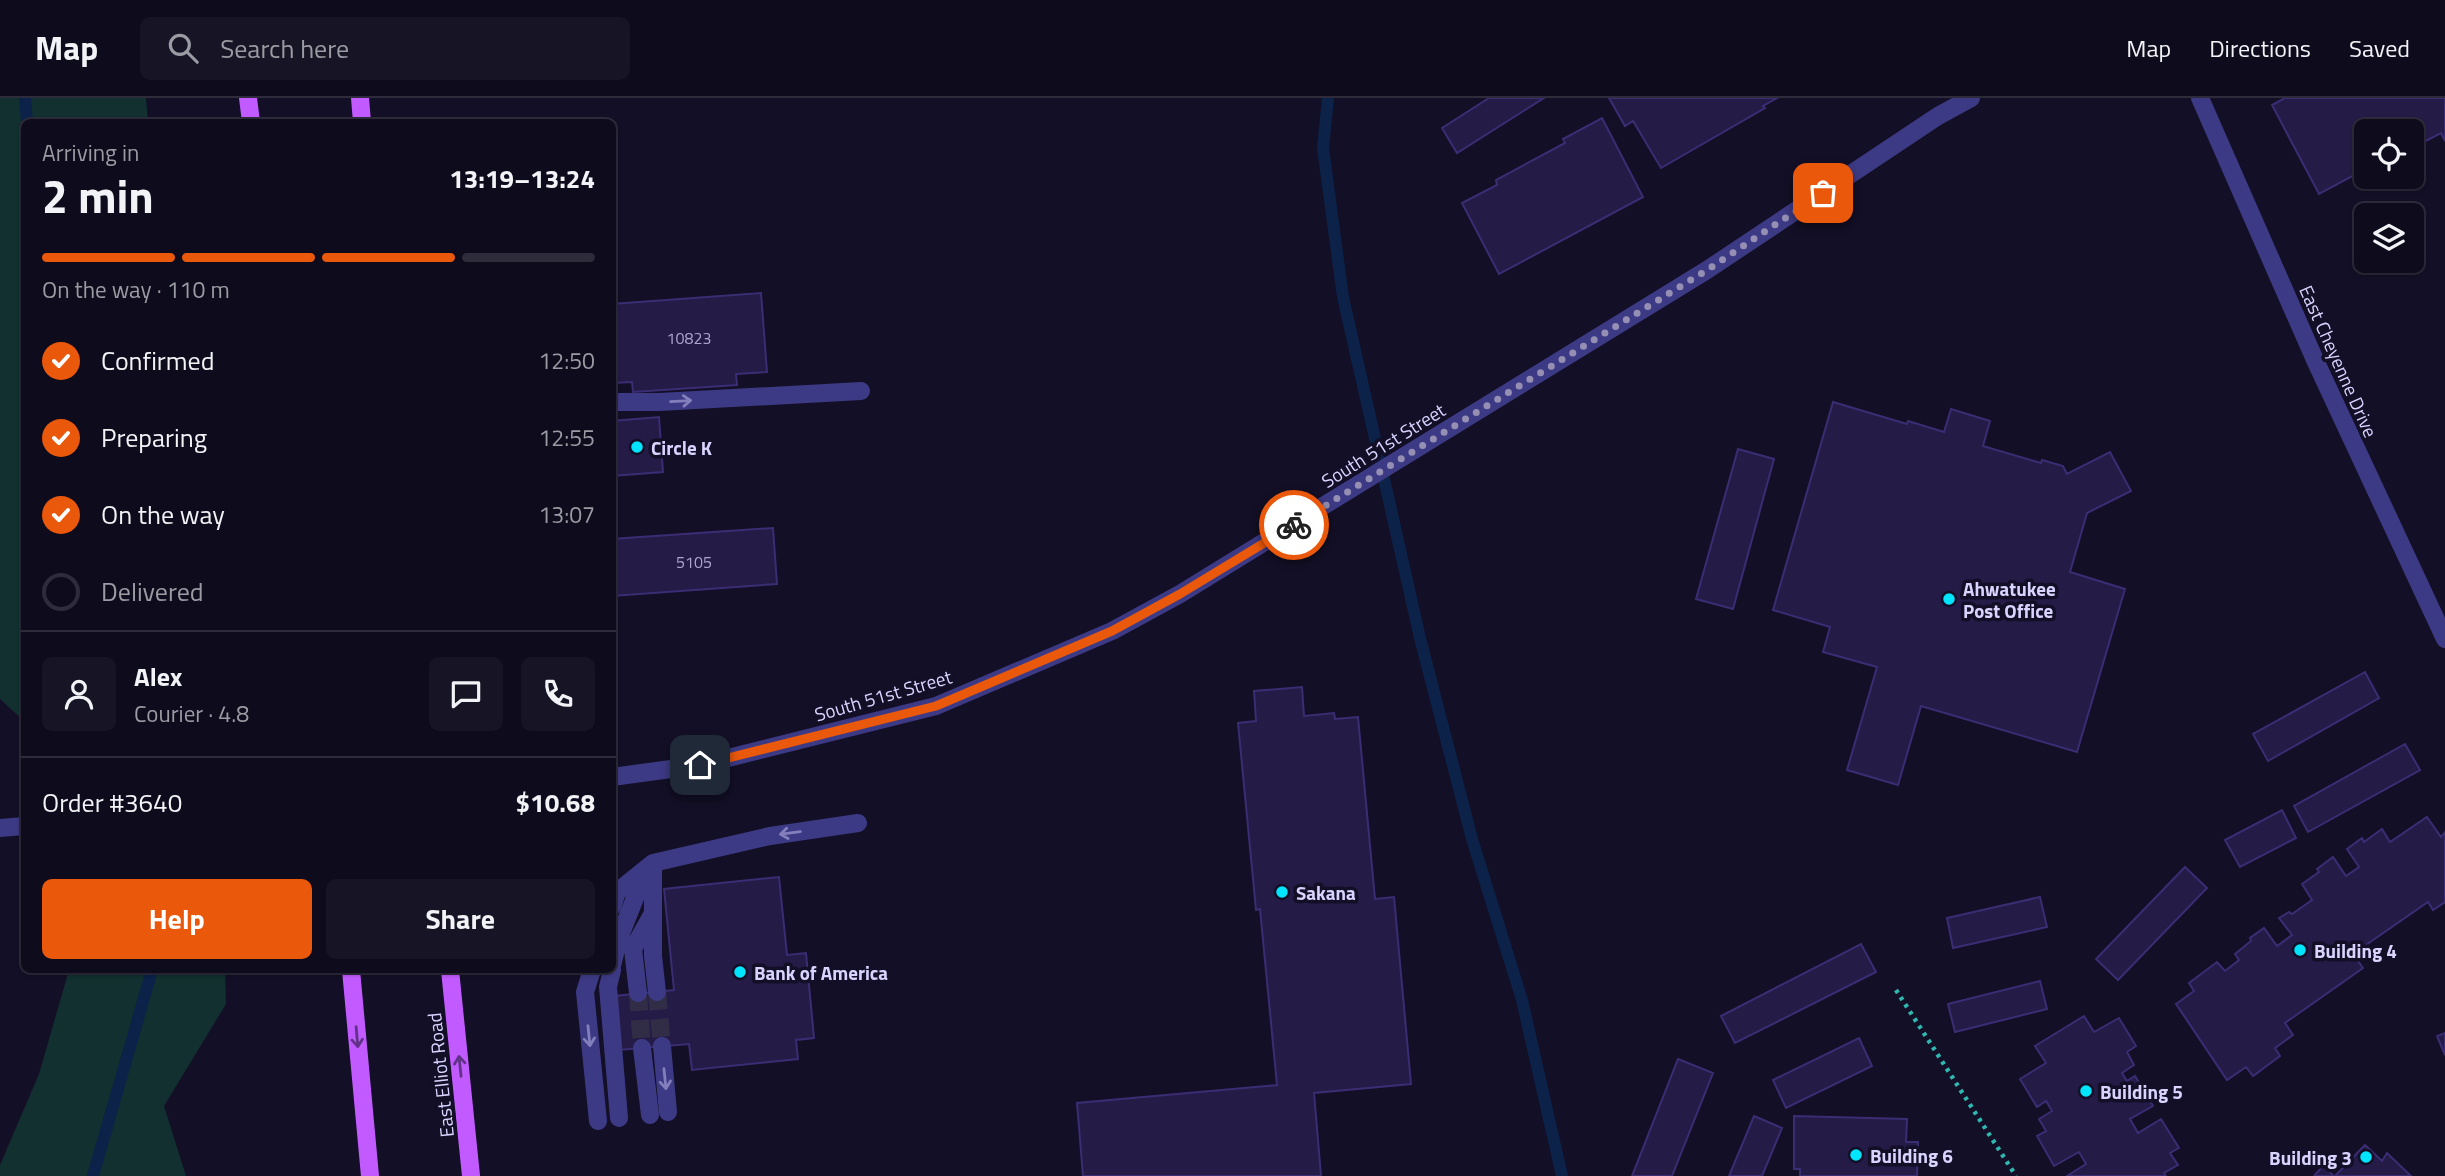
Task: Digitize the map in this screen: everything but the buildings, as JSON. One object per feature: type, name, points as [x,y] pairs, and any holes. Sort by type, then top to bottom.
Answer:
[{"type":"main road","points":[[248,98],[251,119]]},
{"type":"main road","points":[[360,98],[362,119]]},
{"type":"main road","points":[[351,973],[370,1176]]},
{"type":"main road","name":"East Elliot Road","points":[[450,973],[471,1176]]},
{"type":"street","name":"South 51st Street","points":[[616,776],[700,765],[936,706],[1112,631],[1180,594],[1707,270],[1938,116],[1971,98]]},
{"type":"street","name":"East Cheyenne Drive","points":[[2200,98],[2315,360],[2445,639]]},
{"type":"street","points":[[616,402],[861,391]]},
{"type":"street","points":[[616,895],[650,867],[770,836],[858,824]]},
{"type":"street","points":[[0,828],[21,826]]},
{"type":"street","points":[[650,867],[657,992]]},
{"type":"street","points":[[616,950],[650,867]]},
{"type":"street","points":[[638,993],[633,949],[653,912]]},
{"type":"street","points":[[591,973],[585,992],[598,1121]]},
{"type":"street","points":[[611,973],[608,987],[619,1118]]},
{"type":"street","points":[[662,1046],[668,1112]]},
{"type":"street","points":[[642,1048],[650,1115]]},
{"type":"path","points":[[1896,990],[2016,1176]]},
{"type":"green space","points":[[0,98],[146,98],[148,119],[21,119],[21,718],[0,699]]},
{"type":"green space","points":[[68,973],[225,973],[226,1004],[164,1106],[186,1176],[0,1176],[0,1165],[39,1074]]},
{"type":"waterway","points":[[25,98],[27,119]]},
{"type":"waterway","points":[[1328,98],[1323,148],[1343,297],[1420,638],[1472,839],[1522,1000],[1562,1176]]},
{"type":"waterway","points":[[93,1176],[151,973]]},
{"type":"tunnel","points":[[657,992],[662,1046]]},
{"type":"tunnel","points":[[638,993],[642,1048]]},
{"type":"way so far","points":[[1294,525],[1707,270],[1823,193]]},
{"type":"place","name":"Circle K","points":[[637,447]]},
{"type":"place","name":"Ahwatukee Post Office","points":[[1949,599]]},
{"type":"place","name":"Sakana","points":[[1282,892]]},
{"type":"place","name":"Building 4","points":[[2300,950]]},
{"type":"place","name":"Bank of America","points":[[740,972]]},
{"type":"place","name":"Building 5","points":[[2086,1091]]},
{"type":"place","name":"Building 6","points":[[1856,1155]]},
{"type":"place","name":"Building 3","points":[[2366,1157]]},
{"type":"route","points":[[700,765],[936,706],[1112,631],[1180,594],[1294,525]]}]
